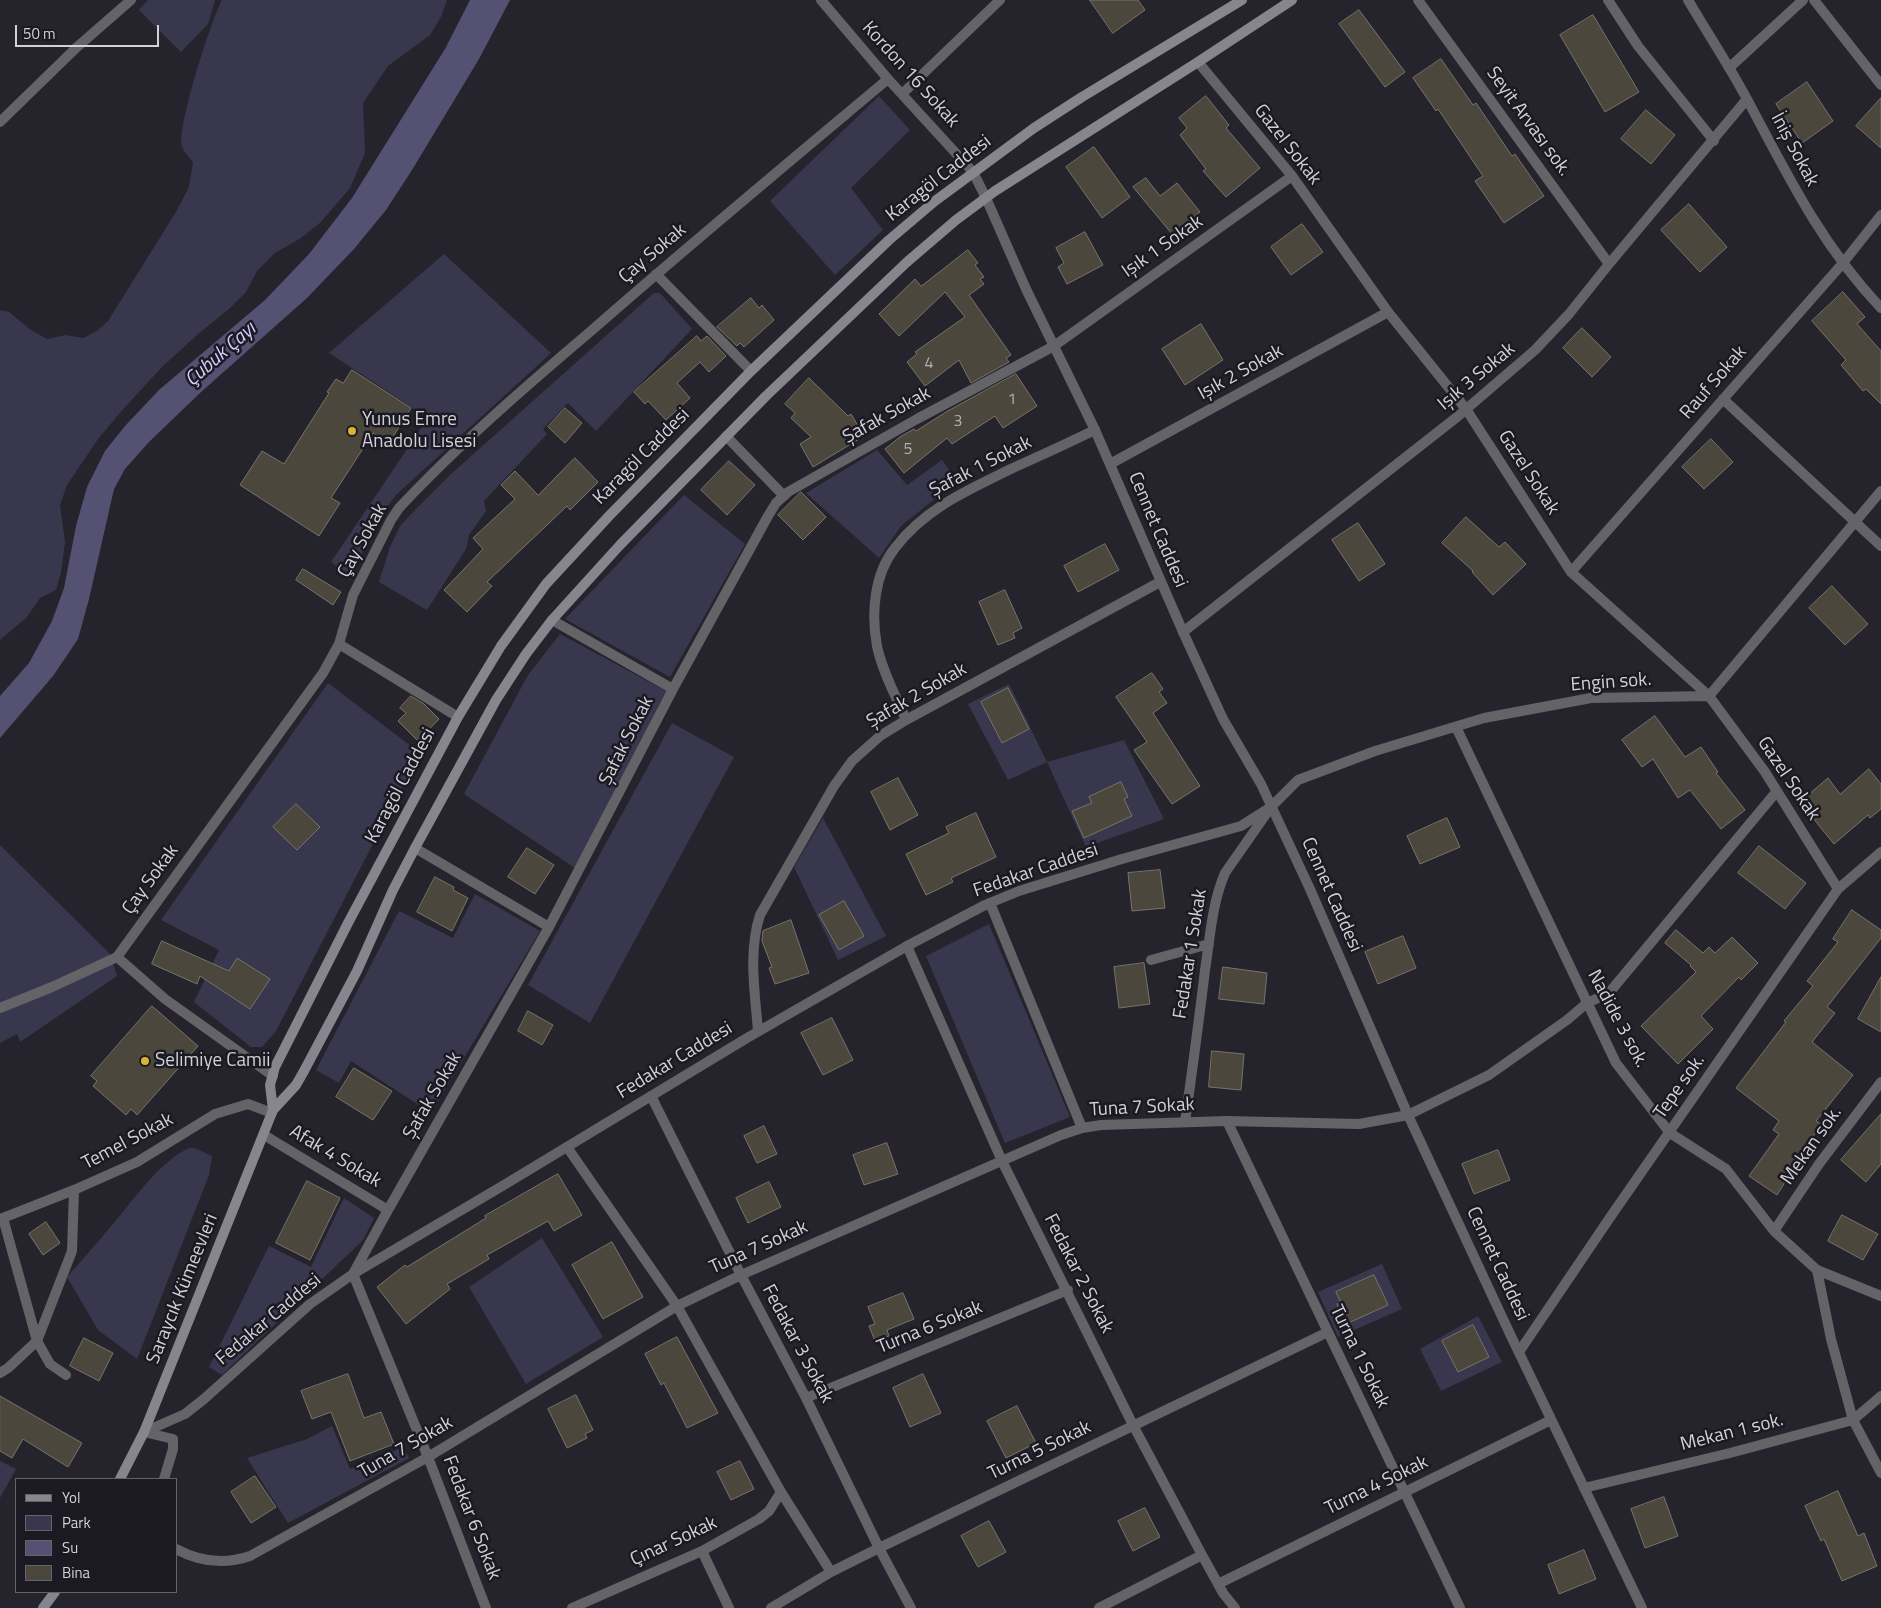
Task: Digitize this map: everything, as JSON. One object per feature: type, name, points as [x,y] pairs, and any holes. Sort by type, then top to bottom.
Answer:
[{"type":"main road","name":"Karagöl Caddesi","points":[[272,1111],[270,1085],[282,1051],[348,923],[458,717],[501,646],[546,584],[609,516],[751,371],[889,240],[935,201],[973,172],[1082,97],[1242,0]]},
{"type":"main road","points":[[272,1111],[296,1084],[304,1071],[357,971],[393,890],[496,700],[526,654],[552,620],[620,545],[766,396],[907,262],[956,220],[986,198],[1292,0]]},
{"type":"main road","name":"Saraycık Kümeevleri","points":[[121,1478],[144,1432],[272,1111]]},
{"type":"main road","points":[[43,1608],[54,1593]]},
{"type":"street","points":[[0,122],[76,48],[132,0]]},
{"type":"street","name":"Kordon 16 Sokak","points":[[821,0],[888,79],[973,172],[986,198]]},
{"type":"street","points":[[902,94],[1000,0]]},
{"type":"street","name":"Seyit Arvası sok.","points":[[1418,0],[1609,264]]},
{"type":"street","points":[[1608,0],[1638,46],[1714,141]]},
{"type":"street","name":"İniş Sokak","points":[[1688,0],[1747,99],[1796,193],[1842,263],[1857,283],[1881,308]]},
{"type":"street","points":[[1729,68],[1802,0]]},
{"type":"street","points":[[1814,0],[1881,85]]},
{"type":"street","name":"Gazel Sokak","points":[[1198,62],[1292,176],[1388,312],[1466,409],[1571,572],[1708,696],[1765,772],[1838,889]]},
{"type":"street","name":"Çay Sokak","points":[[117,957],[323,673],[339,644],[353,595],[399,508],[465,443],[555,361],[888,79]]},
{"type":"street","name":"Işık 3 Sokak","points":[[1183,632],[1466,409],[1535,350],[1569,314],[1747,99]]},
{"type":"street","name":"Işık 1 Sokak","points":[[1054,346],[1292,176]]},
{"type":"street","name":"Cennet Caddesi","points":[[986,198],[1095,430],[1160,582],[1223,718],[1261,784],[1310,889],[1408,1115],[1551,1420],[1642,1608]]},
{"type":"street","name":"Rauf Sokak","points":[[1571,572],[1842,263],[1881,215]]},
{"type":"street","points":[[656,274],[751,371]]},
{"type":"street","name":"Işık 2 Sokak","points":[[1110,464],[1388,312]]},
{"type":"street","name":"Şafak Sokak","points":[[354,1274],[388,1210],[549,927],[673,689],[776,503],[784,496],[917,419],[1054,346]]},
{"type":"street","points":[[1723,399],[1881,546]]},
{"type":"street","name":"Şafak 1 Sokak","points":[[906,720],[878,648],[875,625],[876,597],[881,575],[894,548],[935,509],[957,495],[1095,430]]},
{"type":"street","points":[[726,436],[784,496]]},
{"type":"street","points":[[1708,696],[1881,491]]},
{"type":"street","name":"Şafak 2 Sokak","points":[[758,1031],[753,952],[756,925],[834,786],[852,761],[874,741],[906,720],[1160,582]]},
{"type":"street","points":[[552,620],[673,689]]},
{"type":"street","points":[[339,644],[458,717]]},
{"type":"street","name":"Engin sok.","points":[[1271,807],[1298,780],[1375,751],[1484,718],[1591,698],[1708,696]]},
{"type":"street","name":"Nadide 3 sok.","points":[[1456,727],[1616,1063],[1670,1133],[1726,1169],[1774,1231],[1816,1270]]},
{"type":"street","name":"Tuna 7 Sokak","points":[[178,1550],[190,1556],[220,1562],[230,1562],[250,1556],[428,1457],[676,1306],[741,1274],[1060,1135],[1082,1128],[1101,1126],[1227,1121],[1359,1124],[1408,1115],[1490,1075],[1567,1020],[1587,1003],[1609,993],[1777,791]]},
{"type":"street","name":"Fedakar Caddesi","points":[[144,1432],[185,1414],[310,1304],[354,1274],[758,1031],[907,946],[990,903],[1019,891],[1122,859],[1241,826],[1271,807]]},
{"type":"street","name":"Fedakar 1 Sokak","points":[[1185,1122],[1216,896],[1225,873],[1271,807]]},
{"type":"street","points":[[415,848],[549,927]]},
{"type":"street","name":"Tepe sok.","points":[[1519,1352],[1566,1281],[1838,889],[1881,852]]},
{"type":"street","points":[[990,903],[1082,1128]]},
{"type":"street","points":[[1151,960],[1209,944]]},
{"type":"street","name":"Fedakar 2 Sokak","points":[[907,946],[1002,1161],[1068,1290],[1133,1425],[1218,1584],[1235,1608]]},
{"type":"street","points":[[0,1008],[52,987],[117,957],[165,1000],[272,1076]]},
{"type":"street","name":"Mekan sok.","points":[[1774,1231],[1820,1164],[1881,1082]]},
{"type":"street","name":"Fedakar 3 Sokak","points":[[651,1096],[806,1398],[910,1608]]},
{"type":"street","name":"Temel Sokak","points":[[1,1218],[74,1190],[137,1162],[215,1114],[248,1104],[272,1111]]},
{"type":"street","name":"Turna 1 Sokak","points":[[1227,1121],[1460,1608]]},
{"type":"street","name":"Afak 4 Sokak","points":[[264,1135],[388,1210]]},
{"type":"street","points":[[567,1147],[676,1306],[781,1492],[831,1572]]},
{"type":"street","points":[[0,1373],[37,1341],[72,1251],[74,1190]]},
{"type":"street","points":[[1,1218],[37,1341],[50,1364],[66,1375]]},
{"type":"street","points":[[1816,1270],[1881,1296]]},
{"type":"street","points":[[1816,1270],[1831,1339],[1853,1420],[1881,1473]]},
{"type":"street","name":"Fedakar 6 Sokak","points":[[354,1274],[428,1457],[486,1608]]},
{"type":"street","name":"Turna 6 Sokak","points":[[806,1398],[1068,1290]]},
{"type":"street","name":"Turna 5 Sokak","points":[[771,1608],[831,1572],[879,1548],[1328,1332]]},
{"type":"street","name":"Mekan 1 sok.","points":[[1584,1488],[1730,1453],[1853,1420],[1881,1396]]},
{"type":"street","name":"Turna 4 Sokak","points":[[1218,1584],[1551,1420]]},
{"type":"street","points":[[144,1432],[174,1439],[164,1478]]},
{"type":"street","name":"Çınar Sokak","points":[[572,1608],[702,1551],[759,1519],[769,1510],[781,1492]]},
{"type":"street","points":[[702,1551],[729,1608]]},
{"type":"street","points":[[1099,1608],[1202,1555]]},
{"type":"green space","points":[[148,0],[215,0],[208,24],[181,52],[139,10]]},
{"type":"green space","points":[[222,0],[447,0],[441,17],[430,35],[388,66],[363,103],[365,153],[350,188],[321,222],[301,238],[275,253],[257,271],[246,292],[162,367],[98,439],[67,485],[60,505],[65,542],[61,573],[56,590],[40,598],[26,618],[0,640],[0,310],[9,312],[31,330],[47,339],[66,335],[83,338],[97,331],[108,321],[176,212],[189,187],[193,162],[182,146],[185,118],[203,50]]},
{"type":"green space","points":[[879,96],[910,130],[851,188],[883,230],[835,275],[770,201]]},
{"type":"green space","points":[[444,254],[551,353],[396,495],[381,515],[350,577],[331,562],[428,418],[329,353]]},
{"type":"green space","points":[[654,293],[660,293],[692,329],[596,431],[568,403],[543,429],[547,434],[484,501],[486,511],[469,535],[466,549],[427,610],[379,582],[390,547],[400,526],[415,510],[451,474]]},
{"type":"green space","points":[[877,450],[907,485],[942,460],[957,481],[901,526],[879,558],[806,493]]},
{"type":"green space","points":[[684,495],[745,544],[670,677],[565,619]]},
{"type":"green space","points":[[560,634],[666,691],[575,868],[464,794],[528,675]]},
{"type":"green space","points":[[328,683],[420,753],[276,1031],[262,1047],[251,1047],[194,1002],[219,950],[161,920]]},
{"type":"green space","points":[[1009,684],[1047,762],[1008,780],[968,704]]},
{"type":"green space","points":[[672,723],[734,757],[590,1023],[528,985]]},
{"type":"green space","points":[[1124,740],[1164,819],[1086,847],[1047,762]]},
{"type":"green space","points":[[823,818],[886,936],[838,960],[794,867]]},
{"type":"green space","points":[[0,845],[110,954],[117,976],[20,1042],[17,1034],[0,1043]]},
{"type":"green space","points":[[475,894],[540,931],[431,1113],[351,1061],[339,1083],[316,1070],[399,911],[453,938]]},
{"type":"green space","points":[[989,924],[1070,1117],[1005,1143],[926,956]]},
{"type":"green space","points":[[189,1148],[194,1148],[212,1156],[209,1175],[137,1359],[98,1330],[67,1277],[150,1179],[169,1161]]},
{"type":"green space","points":[[344,1198],[374,1218],[363,1240],[222,1375],[209,1367],[269,1246],[311,1267]]},
{"type":"green space","points":[[542,1238],[603,1337],[526,1384],[469,1287]]},
{"type":"green space","points":[[1382,1264],[1402,1309],[1338,1337],[1318,1292]]},
{"type":"green space","points":[[1478,1316],[1502,1362],[1441,1391],[1420,1349]]},
{"type":"green space","points":[[332,1426],[350,1469],[403,1447],[409,1458],[288,1523],[247,1458],[307,1439]]},
{"type":"green space","points":[[0,1461],[16,1469],[0,1498]]},
{"type":"water","name":"Çubuk Çayı","points":[[470,0],[510,0],[479,59],[412,170],[386,210],[354,249],[307,298],[201,392],[149,442],[125,469],[114,489],[78,639],[53,676],[0,738],[0,696],[29,663],[52,621],[64,588],[76,526],[87,487],[105,451],[125,426],[159,390],[265,300],[309,254],[352,198],[445,49]]},
{"type":"building","points":[[1090,0],[1138,0],[1145,10],[1113,33]]},
{"type":"building","points":[[1359,10],[1405,72],[1385,87],[1339,24]]},
{"type":"building","points":[[1593,15],[1639,92],[1605,112],[1560,35]]},
{"type":"building","points":[[1441,59],[1473,105],[1476,103],[1512,156],[1515,154],[1544,196],[1504,223],[1475,181],[1483,176],[1438,109],[1436,111],[1413,78]]},
{"type":"building","points":[[1807,82],[1833,121],[1802,143],[1776,104]]},
{"type":"building","points":[[1206,96],[1229,125],[1226,128],[1260,168],[1226,197],[1203,171],[1206,169],[1180,135],[1187,128],[1179,118]]},
{"type":"building","points":[[1881,98],[1881,148],[1856,126]]},
{"type":"building","points":[[1646,110],[1675,135],[1651,164],[1621,139]]},
{"type":"building","points":[[1094,147],[1130,197],[1102,218],[1066,167]]},
{"type":"building","points":[[1146,178],[1160,196],[1177,183],[1200,212],[1172,234],[1133,187]]},
{"type":"building","points":[[1689,204],[1727,247],[1700,272],[1661,230]]},
{"type":"building","points":[[1302,224],[1323,252],[1291,275],[1271,247]]},
{"type":"building","points":[[1085,232],[1103,265],[1067,284],[1058,267],[1064,263],[1056,248]]},
{"type":"building","points":[[968,250],[978,263],[975,265],[984,277],[980,279],[984,284],[969,295],[1011,355],[1006,358],[1009,362],[971,383],[959,360],[925,386],[907,362],[917,354],[915,352],[965,317],[945,292],[899,336],[879,314],[915,279],[921,286]]},
{"type":"building","points":[[1843,292],[1865,317],[1857,324],[1881,351],[1881,404],[1866,389],[1863,391],[1841,365],[1846,360],[1812,321]]},
{"type":"building","points":[[751,298],[759,308],[762,305],[774,320],[744,347],[740,343],[737,346],[717,327]]},
{"type":"building","points":[[1201,324],[1223,360],[1185,385],[1162,349]]},
{"type":"building","points":[[1582,328],[1611,357],[1592,377],[1563,348]]},
{"type":"building","points":[[697,336],[701,341],[707,336],[726,356],[709,372],[700,362],[677,383],[690,398],[666,420],[648,401],[645,404],[634,392]]},
{"type":"building","points":[[352,370],[411,408],[389,443],[373,433],[331,498],[340,503],[319,536],[240,485],[262,451],[284,464],[336,379],[343,383]]},
{"type":"building","points":[[1016,374],[1037,406],[1003,428],[995,416],[952,444],[947,438],[904,473],[885,449],[900,437],[914,429],[916,431],[946,412]]},
{"type":"building","points":[[809,378],[848,416],[851,414],[864,436],[813,467],[800,444],[811,437],[791,418],[795,413],[785,404]]},
{"type":"building","points":[[565,408],[582,423],[565,443],[548,427]]},
{"type":"building","points":[[1711,439],[1733,462],[1704,489],[1682,467]]},
{"type":"building","points":[[575,458],[598,482],[570,510],[567,506],[487,582],[492,586],[467,612],[444,590],[483,549],[473,538],[515,499],[501,485],[515,471],[538,495]]},
{"type":"building","points":[[729,461],[755,485],[727,515],[701,490]]},
{"type":"building","points":[[801,492],[826,517],[803,540],[778,515]]},
{"type":"building","points":[[1466,517],[1499,547],[1505,542],[1526,564],[1493,595],[1473,571],[1442,543]]},
{"type":"building","points":[[1358,523],[1385,564],[1359,581],[1332,540]]},
{"type":"building","points":[[1105,544],[1119,570],[1078,592],[1064,566]]},
{"type":"building","points":[[303,569],[341,592],[333,605],[296,580]]},
{"type":"building","points":[[1832,586],[1868,624],[1845,645],[1809,608]]},
{"type":"building","points":[[1005,590],[1022,628],[1013,633],[1015,638],[998,645],[979,602]]},
{"type":"building","points":[[1152,673],[1163,689],[1159,692],[1167,703],[1153,713],[1200,786],[1172,804],[1134,750],[1147,742],[1116,697]]},
{"type":"building","points":[[1008,688],[1029,729],[1002,743],[981,702]]},
{"type":"building","points":[[411,696],[424,704],[439,719],[418,741],[398,721],[406,713],[400,708]]},
{"type":"building","points":[[1655,716],[1685,757],[1701,747],[1718,772],[1716,773],[1745,810],[1721,829],[1690,790],[1678,798],[1653,759],[1642,767],[1622,740]]},
{"type":"building","points":[[1869,769],[1881,784],[1881,809],[1870,818],[1868,815],[1834,844],[1800,802],[1828,778],[1840,794]]},
{"type":"building","points":[[898,778],[918,815],[890,830],[871,792]]},
{"type":"building","points":[[1121,782],[1128,797],[1124,799],[1132,816],[1084,838],[1072,811],[1092,803],[1089,797]]},
{"type":"building","points":[[296,804],[320,827],[297,850],[273,827]]},
{"type":"building","points":[[976,813],[996,857],[951,878],[953,882],[926,895],[906,854],[949,833],[946,827]]},
{"type":"building","points":[[1447,818],[1460,847],[1420,864],[1407,836]]},
{"type":"building","points":[[1759,846],[1806,883],[1785,909],[1738,873]]},
{"type":"building","points":[[527,848],[554,865],[535,894],[508,877]]},
{"type":"building","points":[[1160,870],[1165,908],[1132,911],[1128,873]]},
{"type":"building","points":[[435,877],[454,887],[453,890],[468,898],[452,931],[417,912]]},
{"type":"building","points":[[844,901],[864,936],[839,950],[819,915]]},
{"type":"building","points":[[1852,910],[1881,930],[1881,938],[1827,1007],[1835,1013],[1812,1042],[1853,1075],[1816,1121],[1821,1124],[1777,1195],[1749,1176],[1779,1134],[1773,1130],[1779,1121],[1736,1088],[1786,1022],[1784,1021],[1813,986],[1807,981],[1838,942],[1833,939]]},
{"type":"building","points":[[791,920],[809,973],[775,984],[769,968],[772,967],[762,941],[763,931]]},
{"type":"building","points":[[1676,930],[1703,953],[1709,947],[1715,953],[1732,937],[1758,963],[1741,980],[1739,977],[1701,1016],[1713,1029],[1678,1064],[1641,1026],[1696,972],[1691,965],[1665,943]]},
{"type":"building","points":[[1403,936],[1416,968],[1378,984],[1365,952]]},
{"type":"building","points":[[162,941],[229,971],[237,958],[270,979],[250,1009],[200,976],[197,984],[152,964]]},
{"type":"building","points":[[1144,963],[1150,1004],[1119,1008],[1114,967]]},
{"type":"building","points":[[1223,967],[1267,973],[1264,1004],[1219,999]]},
{"type":"building","points":[[1881,977],[1881,1032],[1858,1019]]},
{"type":"building","name":"Selimiye Camii","points":[[152,1006],[198,1046],[137,1115],[131,1109],[126,1115],[93,1086],[97,1081],[91,1076]]},
{"type":"building","points":[[528,1011],[553,1025],[542,1045],[518,1031]]},
{"type":"building","points":[[832,1018],[853,1060],[823,1075],[801,1033]]},
{"type":"building","points":[[1212,1051],[1244,1054],[1241,1090],[1209,1087]]},
{"type":"building","points":[[354,1068],[392,1091],[373,1120],[336,1097]]},
{"type":"building","points":[[1881,1114],[1881,1164],[1866,1182],[1841,1160]]},
{"type":"building","points":[[764,1126],[777,1154],[757,1163],[744,1136]]},
{"type":"building","points":[[887,1143],[898,1174],[864,1185],[853,1155]]},
{"type":"building","points":[[1498,1150],[1510,1180],[1474,1194],[1462,1164]]},
{"type":"building","points":[[558,1174],[582,1215],[554,1231],[548,1221],[487,1255],[489,1259],[447,1284],[450,1289],[406,1324],[377,1287],[405,1265],[407,1267],[486,1218],[485,1216]]},
{"type":"building","points":[[307,1181],[340,1198],[310,1260],[276,1243]]},
{"type":"building","points":[[769,1182],[781,1207],[748,1223],[736,1198]]},
{"type":"building","points":[[1842,1215],[1878,1234],[1863,1260],[1828,1241]]},
{"type":"building","points":[[46,1222],[60,1243],[43,1255],[29,1234]]},
{"type":"building","points":[[612,1242],[643,1297],[603,1319],[572,1265]]},
{"type":"building","points":[[1374,1275],[1388,1305],[1346,1324],[1337,1304],[1341,1303],[1336,1292]]},
{"type":"building","points":[[903,1293],[914,1319],[887,1330],[889,1336],[875,1341],[869,1326],[875,1324],[868,1307]]},
{"type":"building","points":[[1473,1325],[1489,1357],[1458,1372],[1442,1341]]},
{"type":"building","points":[[677,1337],[718,1413],[687,1428],[664,1383],[661,1385],[645,1354]]},
{"type":"building","points":[[84,1338],[113,1353],[99,1381],[70,1366]]},
{"type":"building","points":[[348,1374],[364,1418],[381,1412],[394,1444],[350,1461],[331,1412],[312,1419],[301,1391]]},
{"type":"building","points":[[923,1374],[941,1413],[910,1427],[893,1388]]},
{"type":"building","points":[[576,1395],[593,1430],[585,1434],[587,1438],[567,1448],[548,1409]]},
{"type":"building","points":[[0,1396],[82,1443],[68,1467],[23,1439],[12,1458],[0,1451]]},
{"type":"building","points":[[1017,1406],[1036,1443],[1006,1458],[987,1421]]},
{"type":"building","points":[[740,1461],[754,1489],[731,1500],[717,1472]]},
{"type":"building","points":[[255,1476],[276,1507],[251,1523],[231,1492]]},
{"type":"building","points":[[1838,1491],[1858,1536],[1864,1533],[1877,1566],[1842,1581],[1824,1539],[1821,1541],[1805,1506]]},
{"type":"building","points":[[1664,1497],[1678,1536],[1645,1548],[1631,1509]]},
{"type":"building","points":[[1145,1508],[1160,1537],[1133,1551],[1118,1521]]},
{"type":"building","points":[[989,1521],[1006,1552],[978,1567],[961,1536]]},
{"type":"building","points":[[1584,1550],[1596,1579],[1559,1594],[1548,1565]]},
{"type":"place","name":"Yunus Emre Anadolu Lisesi","points":[[352,431]]},
{"type":"place","name":"Selimiye Camii","points":[[145,1061]]}]
